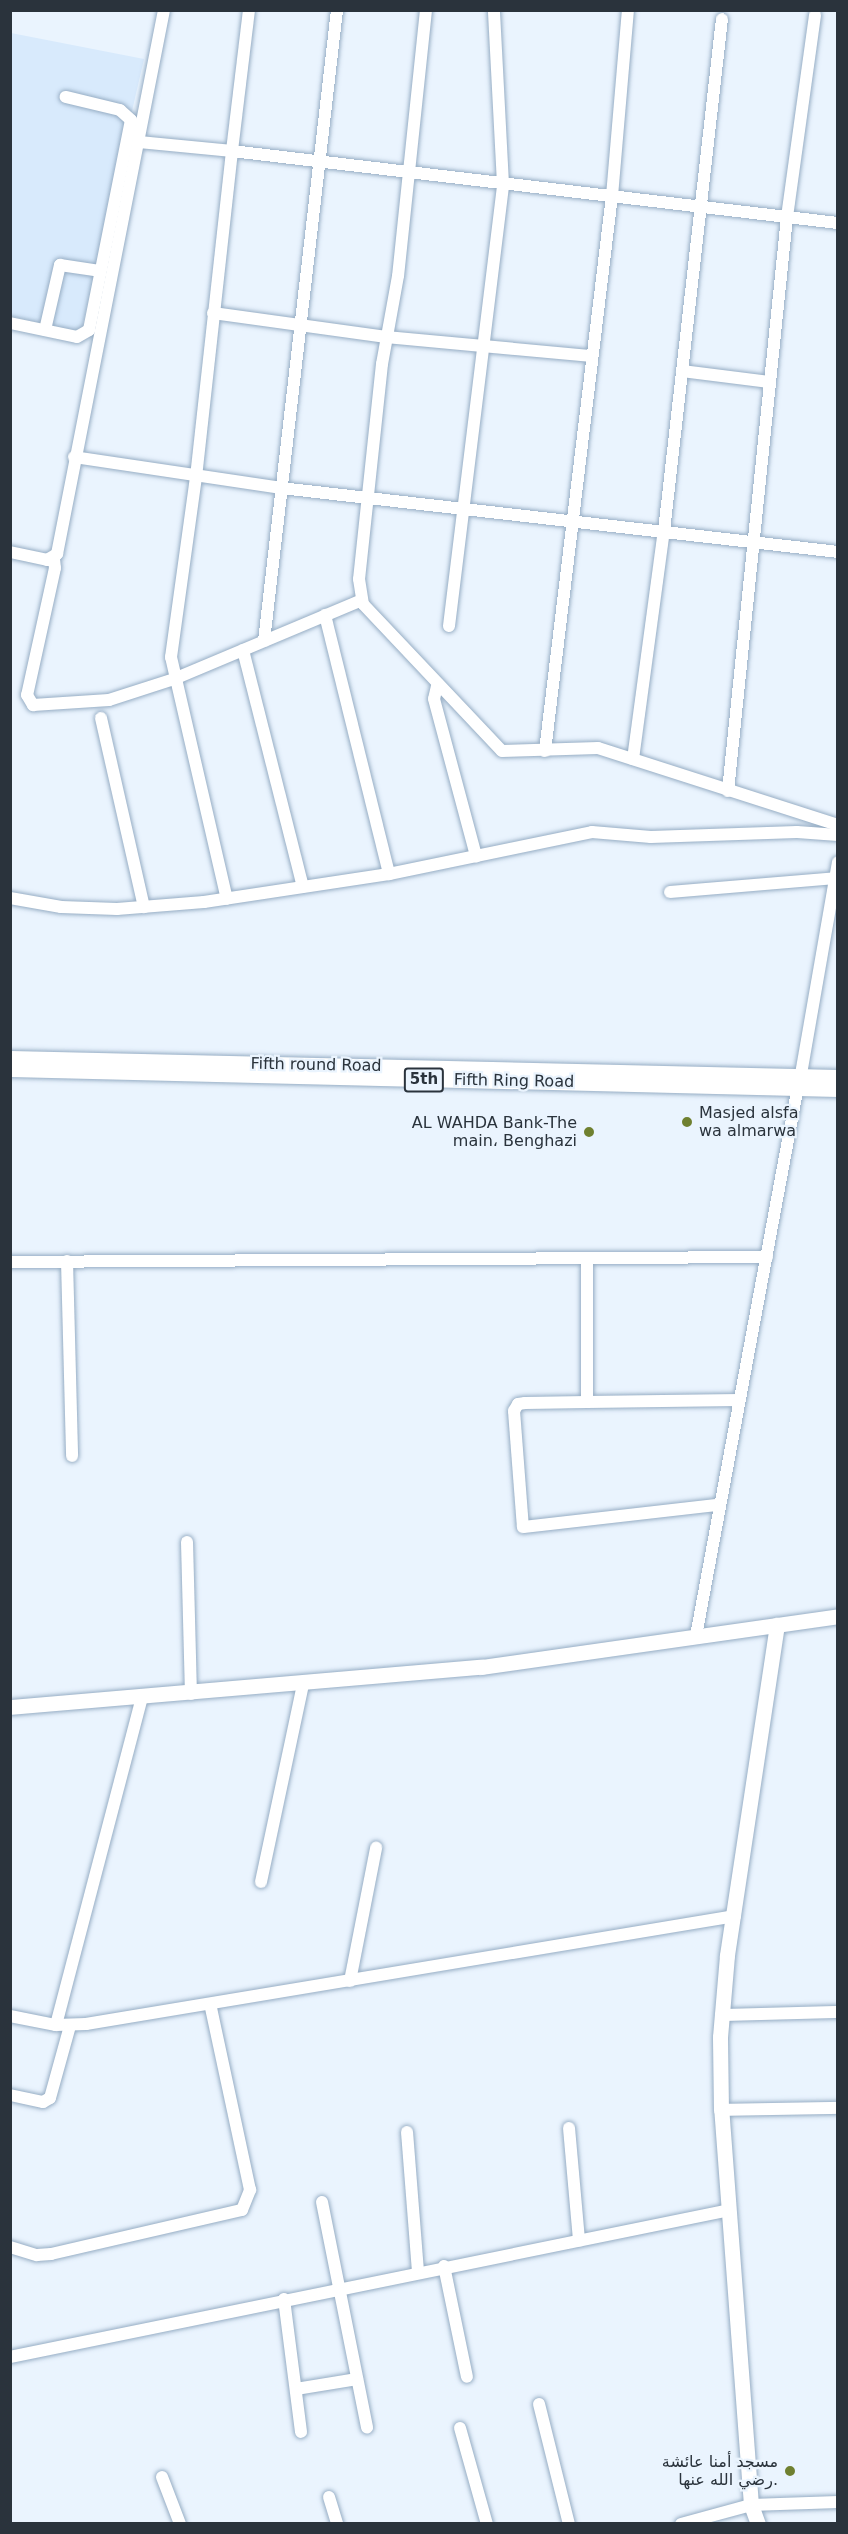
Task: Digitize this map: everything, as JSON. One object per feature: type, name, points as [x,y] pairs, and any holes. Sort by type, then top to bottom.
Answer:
[{"type":"main road","name":"Fifth Ring Road","points":[[15,1064],[800,1080],[837,1089]]},
{"type":"main road","name":"5th","points":[[800,1080],[837,1077]]},
{"type":"main road","points":[[10,1707],[303,1685],[480,1667],[837,1616]]},
{"type":"main road","points":[[758,2523],[751,2505],[721,2110],[721,2015],[777,1624]]},
{"type":"street","points":[[164,10],[140,142],[74,457],[54,559],[55,567],[27,695],[30,704],[101,703],[174,679],[362,600]]},
{"type":"street","points":[[227,899],[174,679],[171,649],[196,477],[249,10]]},
{"type":"street","points":[[264,641],[337,10]]},
{"type":"street","points":[[426,10],[398,276],[386,337],[370,498],[359,579],[362,600],[371,616],[498,749],[511,753],[598,748],[837,825]]},
{"type":"street","points":[[449,626],[466,509],[503,184],[494,10]]},
{"type":"street","points":[[545,751],[612,196],[628,10]]},
{"type":"street","points":[[728,791],[751,541],[787,217],[815,15]]},
{"type":"street","points":[[633,759],[664,531],[722,19]]},
{"type":"street","points":[[10,323],[77,337],[86,335],[130,120],[120,110],[66,97]]},
{"type":"street","points":[[140,142],[232,151],[408,175],[612,196],[837,223]]},
{"type":"street","points":[[45,330],[60,265],[100,271]]},
{"type":"street","points":[[213,313],[301,323],[386,337],[485,348],[592,356]]},
{"type":"street","points":[[682,371],[769,382]]},
{"type":"street","points":[[74,457],[281,488],[837,552]]},
{"type":"street","points":[[10,552],[54,559]]},
{"type":"street","points":[[325,615],[389,874]]},
{"type":"street","points":[[243,650],[303,887]]},
{"type":"street","points":[[437,686],[434,699],[476,856]]},
{"type":"street","points":[[101,718],[144,907]]},
{"type":"street","points":[[10,898],[61,907],[144,907],[227,899],[389,874],[592,832],[651,837],[797,832],[837,835]]},
{"type":"street","points":[[696,1636],[717,1505],[767,1257],[837,862]]},
{"type":"street","points":[[670,892],[835,878]]},
{"type":"street","points":[[10,1262],[767,1257]]},
{"type":"street","points":[[586,1402],[588,1258]]},
{"type":"street","points":[[67,1261],[72,1456]]},
{"type":"street","points":[[717,1505],[524,1527],[514,1411],[518,1404],[525,1403],[739,1400]]},
{"type":"street","points":[[187,1542],[191,1694]]},
{"type":"street","points":[[261,1882],[303,1685]]},
{"type":"street","points":[[56,2025],[142,1698]]},
{"type":"street","points":[[350,1981],[376,1848]]},
{"type":"street","points":[[10,2016],[70,2026],[735,1916]]},
{"type":"street","points":[[10,2247],[38,2255],[51,2254],[242,2210],[249,2201],[250,2190],[210,2004]]},
{"type":"street","points":[[721,2015],[837,2012]]},
{"type":"street","points":[[10,2095],[43,2102],[50,2098],[70,2026]]},
{"type":"street","points":[[721,2110],[837,2108]]},
{"type":"street","points":[[569,2128],[579,2241]]},
{"type":"street","points":[[407,2132],[418,2271]]},
{"type":"street","points":[[321,2202],[367,2428]]},
{"type":"street","points":[[10,2357],[339,2287],[729,2210]]},
{"type":"street","points":[[444,2266],[467,2378]]},
{"type":"street","points":[[284,2299],[301,2432]]},
{"type":"street","points":[[296,2389],[357,2379]]},
{"type":"street","points":[[539,2404],[569,2523]]},
{"type":"street","points":[[460,2428],[487,2523]]},
{"type":"street","points":[[162,2477],[180,2523]]},
{"type":"street","points":[[329,2497],[337,2523]]},
{"type":"street","points":[[681,2523],[751,2505],[837,2502]]},
{"type":"shaded area","points":[[11,33],[144,59],[81,332],[11,316]]},
{"type":"place","name":"Masjed alsfa wa almarwa","points":[[687,1122]]},
{"type":"place","name":"AL WAHDA Bank-The main، Benghazi","points":[[589,1132]]},
{"type":"place","name":"مسجد أمنا عائشة رضي الله عنها.","points":[[790,2471]]}]
